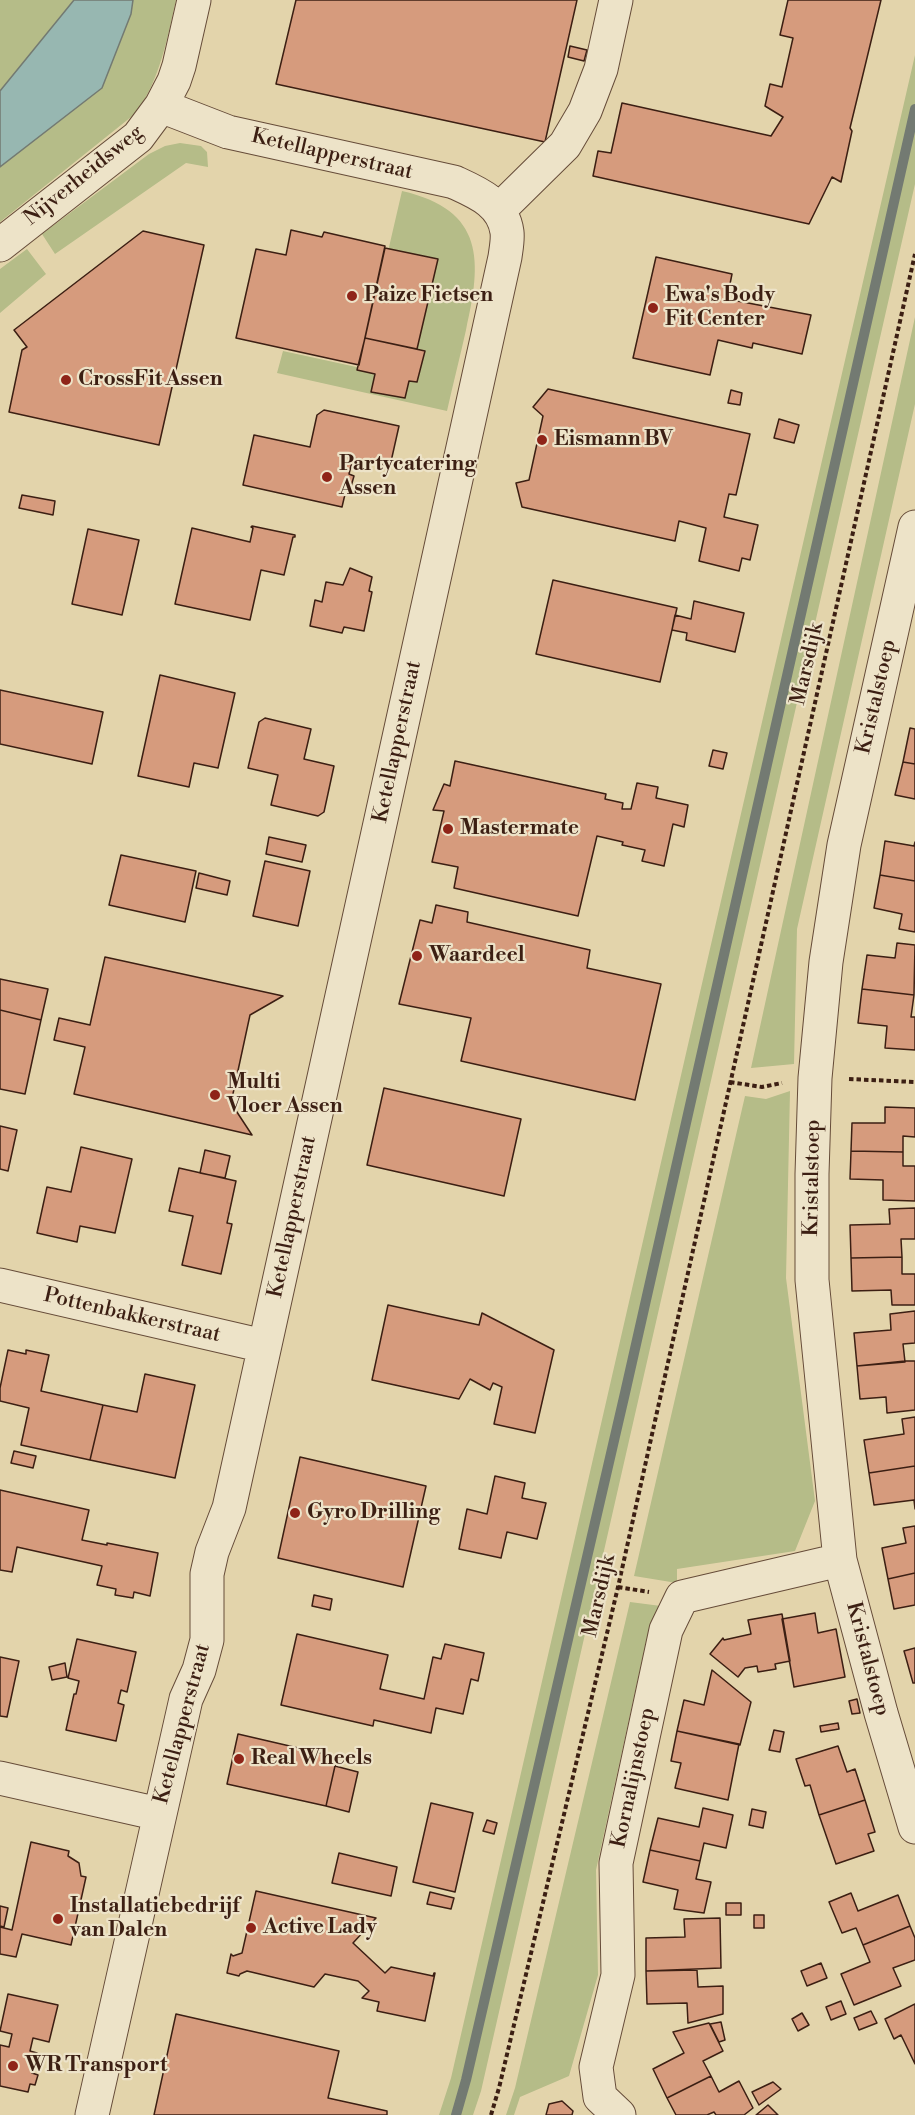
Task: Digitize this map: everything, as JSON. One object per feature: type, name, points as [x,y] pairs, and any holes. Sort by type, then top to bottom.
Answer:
[{"type":"street","name":"Nijverheidsweg","points":[[0,245],[138,137],[161,106],[179,66],[194,0]]},
{"type":"street","points":[[500,210],[565,145],[585,111],[601,69],[616,0]]},
{"type":"street","name":"Ketellapperstraat","points":[[92,2115],[186,1699],[199,1670],[207,1640],[207,1574],[212,1552],[229,1508],[505,257],[507,232],[500,210],[482,194],[454,182],[228,132],[161,106]]},
{"type":"street","name":"Kristalstoep","points":[[915,527],[844,845],[826,962],[815,1078],[812,1280],[840,1560],[881,1713],[915,1827]]},
{"type":"street","name":"Pottenbakkerstraat","points":[[0,1286],[264,1346]]},
{"type":"street","name":"Kornalijnstoep","points":[[619,2115],[600,2097],[596,2067],[618,1975],[616,1863],[666,1630],[682,1597],[840,1560]]},
{"type":"street","points":[[0,1778],[159,1814]]},
{"type":"path","name":"Marsdijk","points":[[491,2115],[502,2077],[615,1599],[915,254]]},
{"type":"path","points":[[730,1082],[762,1087],[815,1078],[915,1082]]},
{"type":"green space","points":[[0,0],[74,0],[0,91]]},
{"type":"green space","points":[[133,0],[176,0],[162,59],[144,100],[136,113],[0,222],[0,167],[102,88],[131,14]]},
{"type":"green space","points":[[915,55],[915,184],[481,2091],[473,2115],[439,2115],[451,2078]]},
{"type":"green space","points":[[180,143],[201,146],[207,152],[208,167],[186,163],[55,254],[42,234],[149,154],[165,146]]},
{"type":"green space","points":[[402,191],[429,200],[449,211],[463,225],[471,242],[475,261],[471,305],[447,411],[277,373],[283,351],[361,368]]},
{"type":"green space","points":[[27,249],[46,274],[0,313],[0,269]]},
{"type":"green space","points":[[915,317],[915,404],[797,929],[794,1064],[751,1068]]},
{"type":"green space","points":[[790,1091],[786,1278],[815,1501],[795,1551],[677,1569],[677,1583],[634,1576],[745,1096],[766,1099]]},
{"type":"green space","points":[[630,1602],[661,1606],[651,1623],[647,1637],[596,1870],[598,1975],[569,2076],[520,2097],[514,2115],[506,2115],[515,2088]]},
{"type":"water","points":[[74,0],[133,0],[131,14],[102,88],[0,167],[0,91]]},
{"type":"building","points":[[296,0],[577,0],[545,142],[276,84]]},
{"type":"building","points":[[788,0],[881,0],[850,128],[852,131],[841,182],[832,177],[809,224],[593,176],[598,151],[611,153],[622,103],[771,136],[783,117],[765,106],[770,84],[782,87],[793,38],[780,35]]},
{"type":"building","points":[[570,46],[587,50],[584,61],[568,57]]},
{"type":"building","points":[[291,230],[322,237],[324,232],[385,246],[359,365],[236,338],[256,249],[286,255]]},
{"type":"building","points":[[143,231],[204,245],[159,445],[9,412],[22,350],[27,347],[14,330]]},
{"type":"building","points":[[385,248],[438,259],[417,349],[365,338]]},
{"type":"building","points":[[656,257],[732,274],[727,299],[811,315],[802,354],[753,343],[752,348],[718,340],[710,375],[633,358]]},
{"type":"building","points":[[365,338],[425,351],[417,382],[409,381],[405,398],[371,392],[375,374],[357,370]]},
{"type":"building","points":[[548,389],[750,434],[736,495],[729,494],[724,517],[758,525],[750,560],[742,558],[739,571],[699,561],[706,528],[679,521],[675,541],[522,507],[516,483],[529,480],[543,416],[533,407]]},
{"type":"building","points":[[731,390],[742,393],[740,405],[728,403]]},
{"type":"building","points":[[324,410],[399,426],[390,466],[353,458],[349,474],[354,476],[350,490],[346,490],[342,507],[243,485],[254,435],[310,447],[317,415]]},
{"type":"building","points":[[779,419],[799,425],[794,443],[774,438]]},
{"type":"building","points":[[22,495],[55,501],[53,515],[19,508]]},
{"type":"building","points":[[252,526],[295,535],[295,537],[293,537],[284,575],[261,570],[250,620],[175,604],[192,528],[250,542]]},
{"type":"building","points":[[88,529],[139,540],[122,615],[72,604]]},
{"type":"building","points":[[350,568],[372,577],[369,591],[372,592],[364,631],[344,627],[342,633],[310,626],[315,600],[322,602],[326,582],[343,585]]},
{"type":"building","points":[[553,580],[677,608],[660,682],[536,654]]},
{"type":"building","points":[[694,601],[744,613],[735,652],[686,640],[687,633],[672,630],[675,615],[691,619]]},
{"type":"building","points":[[160,675],[235,693],[218,768],[194,763],[189,787],[138,776]]},
{"type":"building","points":[[0,690],[103,712],[92,764],[0,744]]},
{"type":"building","points":[[265,718],[311,729],[304,759],[334,766],[324,812],[318,816],[271,805],[278,775],[248,768],[259,722]]},
{"type":"building","points":[[910,728],[915,729],[915,764],[903,762]]},
{"type":"building","points":[[713,750],[727,753],[723,769],[709,766]]},
{"type":"building","points":[[455,761],[606,794],[605,799],[623,803],[622,809],[631,809],[637,783],[658,787],[656,798],[688,805],[684,827],[673,824],[664,866],[642,861],[645,850],[597,836],[578,916],[454,888],[458,867],[432,862],[444,811],[433,810],[444,784],[450,786]]},
{"type":"building","points":[[903,762],[915,764],[915,799],[895,795]]},
{"type":"building","points":[[269,837],[306,845],[302,862],[266,854]]},
{"type":"building","points":[[885,841],[914,846],[915,842],[915,881],[880,875]]},
{"type":"building","points":[[121,855],[196,871],[185,922],[109,905]]},
{"type":"building","points":[[265,861],[310,871],[298,926],[253,916]]},
{"type":"building","points":[[199,873],[230,881],[227,895],[196,888]]},
{"type":"building","points":[[880,875],[915,881],[915,932],[899,929],[902,914],[874,908]]},
{"type":"building","points":[[436,905],[468,912],[467,922],[590,950],[587,968],[661,984],[635,1100],[461,1061],[471,1018],[399,1004],[420,920],[432,923]]},
{"type":"building","points":[[897,943],[915,945],[914,995],[862,989],[867,955],[895,958]]},
{"type":"building","points":[[105,957],[283,996],[250,1015],[231,1103],[252,1135],[74,1094],[85,1047],[54,1040],[59,1018],[90,1025]]},
{"type":"building","points":[[0,979],[48,989],[41,1020],[0,1010]]},
{"type":"building","points":[[862,989],[914,995],[911,1017],[915,1017],[915,1050],[885,1048],[887,1026],[858,1023]]},
{"type":"building","points":[[0,1010],[41,1020],[25,1094],[0,1089]]},
{"type":"building","points":[[384,1088],[521,1119],[504,1196],[367,1165]]},
{"type":"building","points":[[885,1107],[915,1108],[915,1137],[903,1136],[903,1152],[851,1151],[852,1123],[885,1123]]},
{"type":"building","points":[[0,1126],[17,1130],[8,1171],[0,1169]]},
{"type":"building","points":[[81,1147],[132,1159],[115,1233],[80,1226],[77,1242],[37,1233],[47,1187],[71,1192]]},
{"type":"building","points":[[205,1150],[230,1156],[225,1178],[200,1173]]},
{"type":"building","points":[[851,1151],[903,1152],[903,1166],[915,1166],[915,1201],[883,1200],[883,1180],[850,1179]]},
{"type":"building","points":[[179,1168],[236,1181],[227,1223],[232,1224],[221,1274],[182,1265],[193,1216],[169,1211]]},
{"type":"building","points":[[915,1208],[915,1239],[901,1239],[902,1257],[851,1258],[850,1225],[890,1224],[889,1209]]},
{"type":"building","points":[[902,1257],[902,1274],[915,1274],[915,1305],[892,1305],[891,1290],[852,1291],[851,1258]]},
{"type":"building","points":[[388,1305],[479,1325],[482,1313],[554,1350],[535,1433],[494,1424],[502,1387],[493,1383],[490,1390],[470,1379],[459,1399],[372,1380]]},
{"type":"building","points":[[915,1311],[915,1343],[903,1344],[905,1362],[857,1366],[854,1333],[891,1330],[890,1314]]},
{"type":"building","points":[[8,1350],[26,1354],[26,1350],[49,1355],[41,1391],[103,1405],[90,1460],[21,1445],[29,1408],[0,1401],[0,1388]]},
{"type":"building","points":[[915,1361],[915,1410],[887,1413],[886,1397],[860,1399],[857,1366]]},
{"type":"building","points":[[145,1374],[195,1385],[175,1478],[90,1460],[103,1405],[137,1412]]},
{"type":"building","points":[[915,1417],[915,1466],[869,1473],[864,1440],[904,1434],[902,1419]]},
{"type":"building","points":[[14,1451],[36,1456],[33,1468],[11,1463]]},
{"type":"building","points":[[300,1457],[426,1486],[403,1587],[278,1558]]},
{"type":"building","points":[[915,1466],[915,1509],[914,1500],[874,1505],[869,1473]]},
{"type":"building","points":[[495,1476],[525,1483],[522,1498],[546,1503],[537,1539],[507,1532],[501,1558],[459,1549],[467,1509],[487,1514]]},
{"type":"building","points":[[0,1490],[89,1510],[82,1540],[158,1553],[150,1596],[134,1592],[133,1598],[115,1595],[116,1589],[97,1585],[102,1566],[17,1547],[12,1572],[0,1570]]},
{"type":"building","points":[[915,1526],[915,1573],[888,1579],[882,1548],[906,1543],[903,1528]]},
{"type":"building","points":[[915,1573],[915,1605],[894,1609],[888,1579]]},
{"type":"building","points":[[314,1595],[332,1599],[330,1610],[312,1606]]},
{"type":"building","points":[[815,1613],[818,1633],[836,1629],[845,1677],[794,1687],[782,1619]]},
{"type":"building","points":[[782,1614],[790,1661],[775,1664],[776,1669],[758,1672],[757,1666],[745,1668],[738,1677],[710,1654],[723,1638],[724,1640],[751,1634],[748,1620]]},
{"type":"building","points":[[297,1634],[388,1655],[380,1689],[424,1699],[433,1657],[441,1659],[445,1644],[484,1653],[478,1681],[471,1679],[463,1714],[436,1708],[431,1733],[374,1720],[373,1726],[281,1705]]},
{"type":"building","points":[[77,1639],[136,1652],[127,1692],[121,1690],[118,1703],[124,1705],[116,1741],[66,1730],[79,1681],[68,1678]]},
{"type":"building","points":[[915,1648],[915,1683],[913,1683],[904,1651]]},
{"type":"building","points":[[0,1657],[19,1661],[7,1717],[0,1716]]},
{"type":"building","points":[[65,1663],[67,1677],[52,1680],[49,1667]]},
{"type":"building","points":[[712,1670],[751,1702],[740,1745],[677,1731],[684,1700],[704,1705]]},
{"type":"building","points":[[857,1699],[860,1713],[852,1714],[849,1701]]},
{"type":"building","points":[[838,1723],[839,1729],[821,1732],[820,1726]]},
{"type":"building","points":[[774,1730],[784,1732],[780,1752],[769,1750]]},
{"type":"building","points":[[677,1731],[739,1744],[728,1800],[675,1788],[681,1763],[671,1761]]},
{"type":"building","points":[[238,1734],[337,1757],[326,1806],[227,1784]]},
{"type":"building","points":[[838,1746],[847,1772],[855,1769],[865,1800],[819,1815],[810,1785],[805,1786],[796,1759]]},
{"type":"building","points":[[335,1766],[358,1772],[349,1812],[326,1806]]},
{"type":"building","points":[[865,1800],[875,1832],[868,1834],[874,1851],[836,1864],[819,1815]]},
{"type":"building","points":[[431,1803],[473,1813],[455,1892],[413,1882]]},
{"type":"building","points":[[703,1808],[733,1815],[726,1848],[704,1843],[700,1861],[650,1850],[658,1818],[699,1827]]},
{"type":"building","points":[[752,1809],[766,1812],[763,1828],[749,1825]]},
{"type":"building","points":[[487,1820],[497,1823],[494,1834],[483,1831]]},
{"type":"building","points":[[31,1842],[69,1851],[68,1856],[79,1863],[81,1876],[86,1877],[71,1945],[22,1934],[16,1957],[0,1954],[0,1927],[12,1930]]},
{"type":"building","points":[[650,1850],[700,1861],[696,1879],[711,1882],[704,1913],[674,1909],[678,1890],[643,1882]]},
{"type":"building","points":[[339,1853],[397,1867],[391,1896],[332,1883]]},
{"type":"building","points":[[256,1891],[376,1918],[353,1943],[385,1973],[391,1967],[433,1976],[435,1973],[425,2021],[377,2011],[379,2002],[362,1998],[369,1991],[358,1981],[325,1974],[314,1987],[247,1971],[239,1976],[227,1973],[231,1954],[233,1956],[242,1953]]},
{"type":"building","points":[[430,1892],[454,1898],[451,1909],[427,1904]]},
{"type":"building","points":[[851,1893],[858,1911],[898,1895],[910,1926],[863,1945],[856,1928],[842,1933],[829,1902]]},
{"type":"building","points":[[726,1903],[741,1903],[741,1915],[726,1915]]},
{"type":"building","points":[[0,1906],[8,1908],[4,1927],[0,1926]]},
{"type":"building","points":[[754,1915],[764,1915],[764,1928],[754,1928]]},
{"type":"building","points":[[720,1918],[721,1968],[646,1971],[646,1938],[685,1937],[684,1919]]},
{"type":"building","points":[[910,1926],[915,1938],[915,1960],[893,1968],[901,1986],[854,2005],[841,1974],[870,1962],[863,1945]]},
{"type":"building","points":[[821,1963],[827,1978],[807,1986],[801,1971]]},
{"type":"building","points":[[697,1970],[698,1987],[723,1986],[723,2014],[688,2023],[687,2003],[647,2004],[646,1971]]},
{"type":"building","points":[[8,1994],[58,2005],[49,2042],[33,2038],[30,2051],[37,2053],[32,2073],[38,2075],[35,2085],[30,2084],[28,2092],[0,2086],[0,2045],[9,2047],[12,2034],[0,2031]]},
{"type":"building","points":[[841,2001],[846,2014],[831,2020],[826,2007]]},
{"type":"building","points":[[915,2004],[915,2064],[901,2035],[894,2039],[885,2019]]},
{"type":"building","points":[[871,2011],[877,2023],[859,2030],[854,2018]]},
{"type":"building","points":[[802,2013],[809,2025],[798,2031],[792,2019]]},
{"type":"building","points":[[176,2014],[339,2051],[328,2098],[387,2111],[387,2115],[154,2115]]},
{"type":"building","points":[[721,2022],[725,2040],[719,2042],[710,2024]]},
{"type":"building","points":[[709,2023],[723,2051],[703,2061],[711,2076],[667,2098],[653,2069],[684,2053],[673,2032]]},
{"type":"building","points":[[711,2076],[719,2092],[739,2081],[753,2108],[744,2115],[716,2115],[714,2112],[707,2115],[676,2115],[667,2098]]},
{"type":"building","points":[[773,2082],[781,2089],[759,2105],[752,2092]]},
{"type":"building","points":[[562,2101],[573,2111],[572,2115],[546,2115],[549,2104]]},
{"type":"building","points":[[768,2105],[778,2115],[756,2115]]},
{"type":"waterway","points":[[456,2115],[625,1393],[915,109]]},
{"type":"place","name":"Paize Fietsen","points":[[352,296]]},
{"type":"place","name":"Ewa's Body Fit Center","points":[[653,308]]},
{"type":"place","name":"CrossFit Assen","points":[[66,380]]},
{"type":"place","name":"Eismann BV","points":[[542,440]]},
{"type":"place","name":"Partycatering Assen","points":[[327,477]]},
{"type":"place","name":"Mastermate","points":[[448,829]]},
{"type":"place","name":"Waardeel","points":[[417,956]]},
{"type":"place","name":"Multi Vloer Assen","points":[[215,1095]]},
{"type":"place","name":"Gyro Drilling","points":[[295,1513]]},
{"type":"place","name":"Real Wheels","points":[[239,1759]]},
{"type":"place","name":"Installatiebedrijf van Dalen","points":[[58,1919]]},
{"type":"place","name":"Active Lady","points":[[251,1928]]},
{"type":"place","name":"WR Transport","points":[[13,2066]]}]
